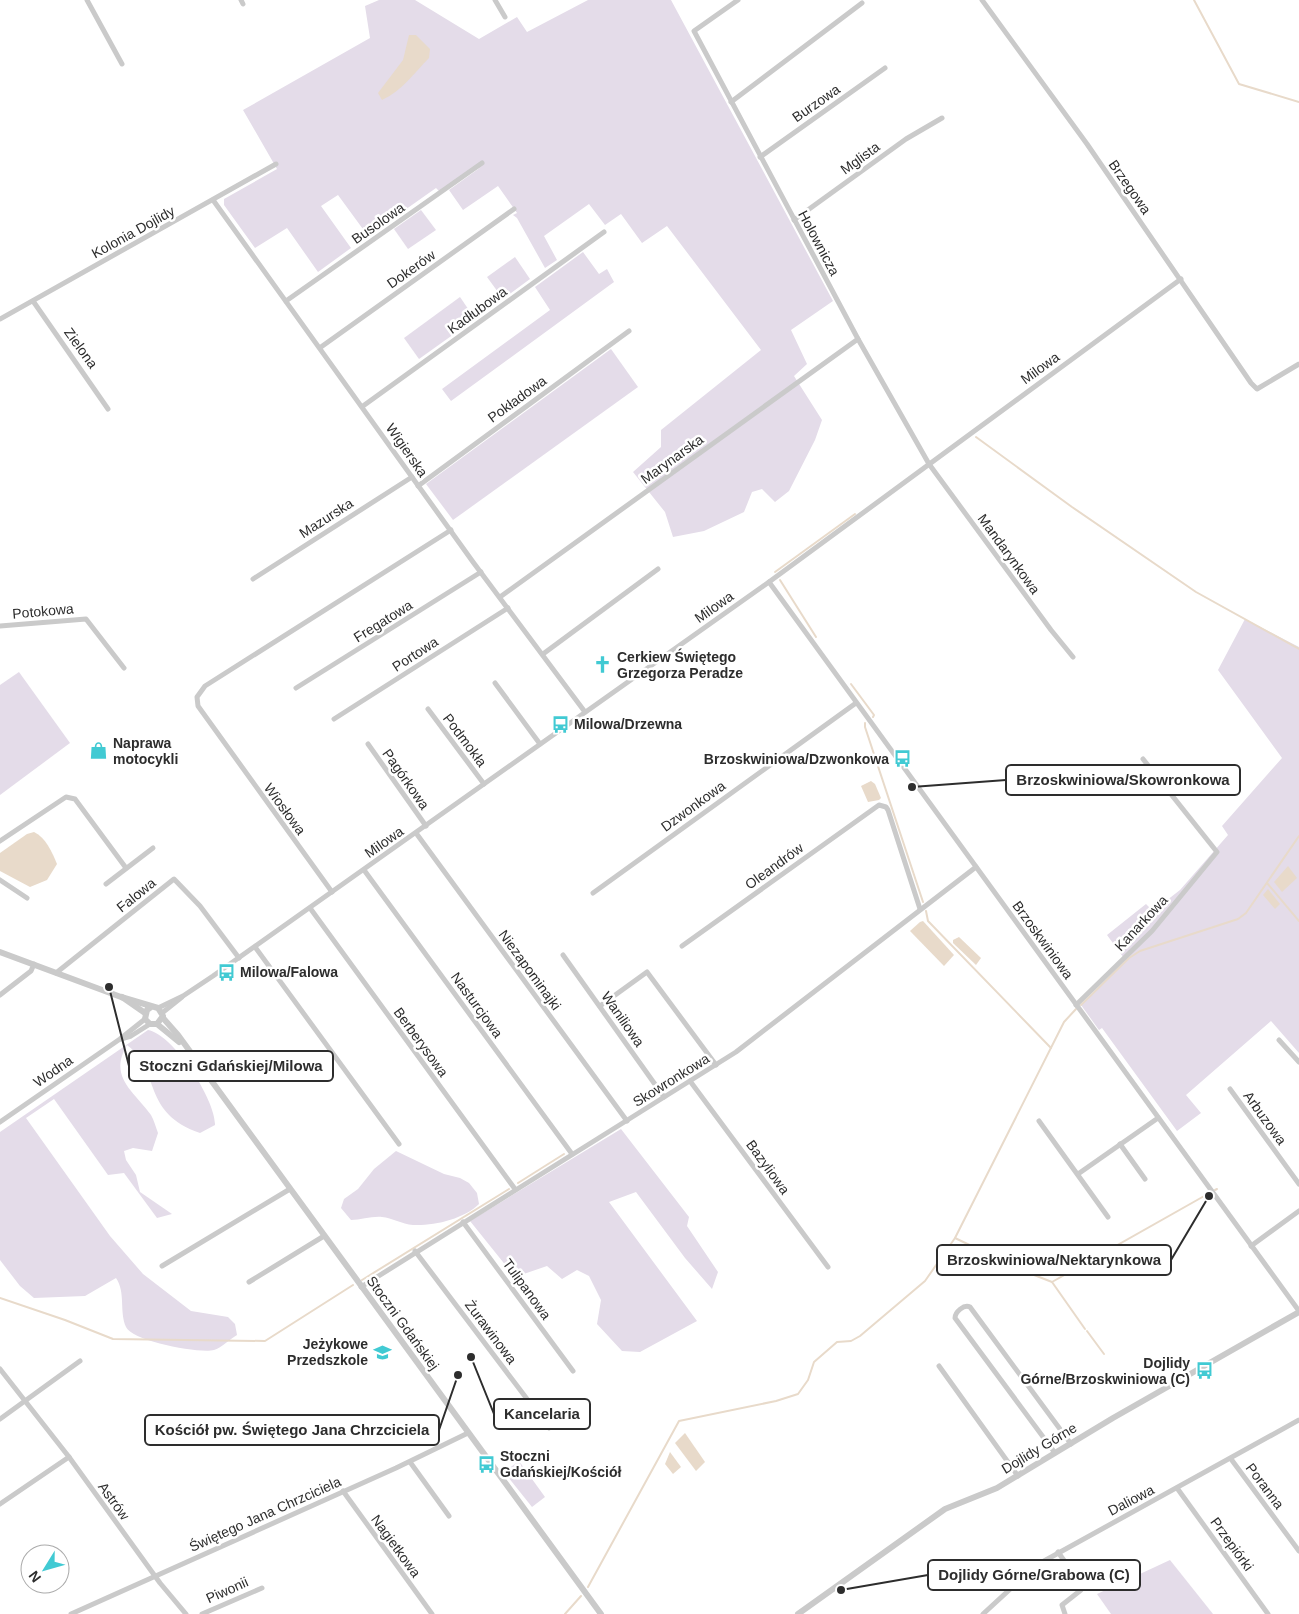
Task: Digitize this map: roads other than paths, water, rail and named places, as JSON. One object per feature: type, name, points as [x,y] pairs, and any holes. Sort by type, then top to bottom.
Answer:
[{"type":"street","points":[[87,0],[122,64]]},
{"type":"street","points":[[495,0],[505,17]]},
{"type":"street","name":"Holownicza","points":[[738,0],[694,31],[858,338],[929,464]]},
{"type":"street","name":"Brzegowa","points":[[982,0],[1087,144],[1257,389],[1299,364]]},
{"type":"street","points":[[731,102],[862,3]]},
{"type":"street","name":"Burzowa","points":[[760,157],[884,68]]},
{"type":"street","name":"Mglista","points":[[794,220],[906,139],[942,118]]},
{"type":"street","name":"Busolowa","points":[[286,300],[482,163]]},
{"type":"street","name":"Kolonia Dojlidy","points":[[0,319],[276,164]]},
{"type":"street","name":"Wigierska","points":[[214,200],[321,347],[418,486],[585,712]]},
{"type":"street","name":"Dokerów","points":[[321,347],[514,209]]},
{"type":"street","name":"Kadłubowa","points":[[363,406],[604,232]]},
{"type":"street","name":"Milowa","points":[[159,1011],[255,947],[769,582],[1180,279]]},
{"type":"street","name":"Zielona","points":[[33,301],[108,408]]},
{"type":"street","name":"Pokładowa","points":[[418,486],[630,331]]},
{"type":"street","name":"Marynarska","points":[[500,597],[858,338]]},
{"type":"street","name":"Mandarynkowa","points":[[929,464],[1073,657]]},
{"type":"street","name":"Mazurska","points":[[253,578],[412,477]]},
{"type":"street","name":"Wiosłowa","points":[[332,892],[198,706],[197,697],[205,686],[451,530]]},
{"type":"street","points":[[543,654],[658,569]]},
{"type":"street","name":"Fregatowa","points":[[296,688],[481,572]]},
{"type":"street","name":"Brzoskwiniowa","points":[[769,582],[1299,1312]]},
{"type":"street","name":"Portowa","points":[[334,719],[508,608]]},
{"type":"street","name":"Potokowa","points":[[0,626],[86,619],[124,668]]},
{"type":"street","points":[[495,683],[540,744]]},
{"type":"street","name":"Dzwonkowa","points":[[593,893],[856,703]]},
{"type":"street","name":"Podmokła","points":[[428,709],[484,784]]},
{"type":"street","name":"Pagórkowa","points":[[368,744],[426,826]]},
{"type":"street","name":"Kanarkowa","points":[[1076,1005],[1152,931],[1217,852],[1143,759]]},
{"type":"street","points":[[0,841],[70,797],[75,799],[126,868]]},
{"type":"street","name":"Oleandrów","points":[[682,946],[879,805],[886,807],[888,810],[920,909]]},
{"type":"street","name":"Niezapominajki","points":[[416,833],[626,1121]]},
{"type":"street","points":[[106,884],[153,848]]},
{"type":"street","name":"Skowronkowa","points":[[361,1287],[415,1251],[736,1052],[976,867]]},
{"type":"street","name":"Nasturcjowa","points":[[364,870],[572,1154]]},
{"type":"street","name":"Falowa","points":[[56,973],[174,879],[200,906],[239,958]]},
{"type":"street","points":[[0,880],[28,898]]},
{"type":"street","name":"Berberysowa","points":[[310,908],[515,1189]]},
{"type":"street","points":[[255,947],[399,1144]]},
{"type":"street","name":"Stoczni Gdańskiej","points":[[0,952],[121,997],[184,1046]]},
{"type":"street","name":"Waniliowa","points":[[563,955],[664,1097]]},
{"type":"street","points":[[0,995],[31,972],[34,964]]},
{"type":"street","points":[[600,1006],[647,972],[716,1064]]},
{"type":"street","name":"Stoczni Gdańskiej","points":[[121,997],[128,997],[159,1011],[601,1614]]},
{"type":"street","points":[[150,1020],[159,1011]]},
{"type":"street","points":[[150,1020],[159,1011]]},
{"type":"street","name":"Wodna","points":[[0,1122],[150,1020]]},
{"type":"street","points":[[1279,1040],[1299,1062]]},
{"type":"street","name":"Bazyliowa","points":[[690,1081],[828,1267]]},
{"type":"street","name":"Arbuzowa","points":[[1230,1089],[1299,1184]]},
{"type":"street","points":[[1078,1174],[1158,1118]]},
{"type":"street","points":[[1039,1121],[1108,1217]]},
{"type":"street","points":[[1120,1144],[1144,1178]]},
{"type":"street","points":[[162,1266],[290,1189]]},
{"type":"street","points":[[1251,1246],[1299,1211]]},
{"type":"street","name":"Tulipanowa","points":[[463,1222],[573,1371]]},
{"type":"street","points":[[249,1282],[324,1236]]},
{"type":"street","name":"Żurawinowa","points":[[415,1251],[549,1428]]},
{"type":"street","points":[[1055,1453],[955,1318],[957,1312],[965,1306],[970,1306],[1070,1444]]},
{"type":"street","name":"Dojlidy Górne","points":[[798,1614],[945,1509],[997,1488],[1299,1312]]},
{"type":"street","points":[[0,1419],[80,1361]]},
{"type":"street","points":[[938,1366],[1018,1476]]},
{"type":"street","name":"Astrów","points":[[0,1369],[69,1458],[155,1576],[186,1614]]},
{"type":"street","name":"Daliowa","points":[[983,1614],[1031,1570],[1058,1552],[1231,1459],[1299,1420]]},
{"type":"street","name":"Świętego Jana Chrzciciela","points":[[70,1614],[410,1462],[468,1433]]},
{"type":"street","points":[[0,1504],[69,1458]]},
{"type":"street","name":"Poranna","points":[[1231,1459],[1299,1551]]},
{"type":"street","points":[[410,1462],[449,1516]]},
{"type":"street","name":"Przepiórki","points":[[1177,1488],[1268,1614]]},
{"type":"street","name":"Nagietkowa","points":[[343,1492],[432,1614]]},
{"type":"street","points":[[1058,1552],[1082,1586],[1062,1605],[1065,1614]]},
{"type":"street","name":"Piwonii","points":[[202,1614],[262,1588]]},
{"type":"waterway","points":[[1194,0],[1239,84],[1299,102]]},
{"type":"waterway","points":[[976,437],[1072,507],[1196,592],[1299,649]]},
{"type":"waterway","points":[[775,572],[855,514]]},
{"type":"waterway","points":[[780,580],[816,637]]},
{"type":"waterway","points":[[851,684],[874,715],[873,717]]},
{"type":"waterway","points":[[865,723],[923,902]]},
{"type":"waterway","points":[[1081,1005],[1129,958],[1140,951],[1238,919],[1246,913],[1299,836]]},
{"type":"waterway","points":[[1267,883],[1299,921]]},
{"type":"waterway","points":[[926,911],[928,921],[1051,1048]]},
{"type":"waterway","points":[[588,1587],[679,1421],[776,1401],[798,1394],[808,1380],[814,1362],[837,1342],[851,1341],[860,1336],[925,1281],[955,1238],[1064,1022],[1076,1009]]},
{"type":"waterway","points":[[518,1183],[564,1154]]},
{"type":"waterway","points":[[362,1280],[509,1189]]},
{"type":"waterway","points":[[1029,1273],[1052,1282],[1206,1195]]},
{"type":"waterway","points":[[955,1238],[1024,1271]]},
{"type":"waterway","points":[[1052,1282],[1085,1329]]},
{"type":"waterway","points":[[0,1298],[113,1339],[265,1341],[353,1285]]},
{"type":"waterway","points":[[1087,1331],[1104,1354]]},
{"type":"waterway","points":[[565,1614],[581,1596]]},
{"type":"place","name":"Cerkiew Świętego Grzegorza Peradze","points":[[603,665]]},
{"type":"place","name":"Milowa/Drzewna","points":[[560,724]]},
{"type":"place","name":"Naprawa motocykli","points":[[99,751]]},
{"type":"place","name":"Brzoskwiniowa/Dzwonkowa","points":[[903,759]]},
{"type":"place","name":"Brzoskwiniowa/Skowronkowa","points":[[912,787]]},
{"type":"place","name":"Milowa/Falowa","points":[[226,972]]},
{"type":"place","name":"Stoczni Gdańskiej/Milowa","points":[[109,987]]},
{"type":"place","name":"Brzoskwiniowa/Nektarynkowa","points":[[1209,1196]]},
{"type":"place","name":"Jeżykowe Przedszkole","points":[[382,1352]]},
{"type":"place","name":"Kancelaria","points":[[471,1357]]},
{"type":"place","name":"Dojlidy Górne/Brzoskwiniowa (C)","points":[[1204,1371]]},
{"type":"place","name":"Kościół pw. Świętego Jana Chrzciciela","points":[[458,1375]]},
{"type":"place","name":"Stoczni Gdańskiej/Kościół","points":[[486,1464]]},
{"type":"place","name":"Dojlidy Górne/Grabowa (C)","points":[[841,1590]]}]
